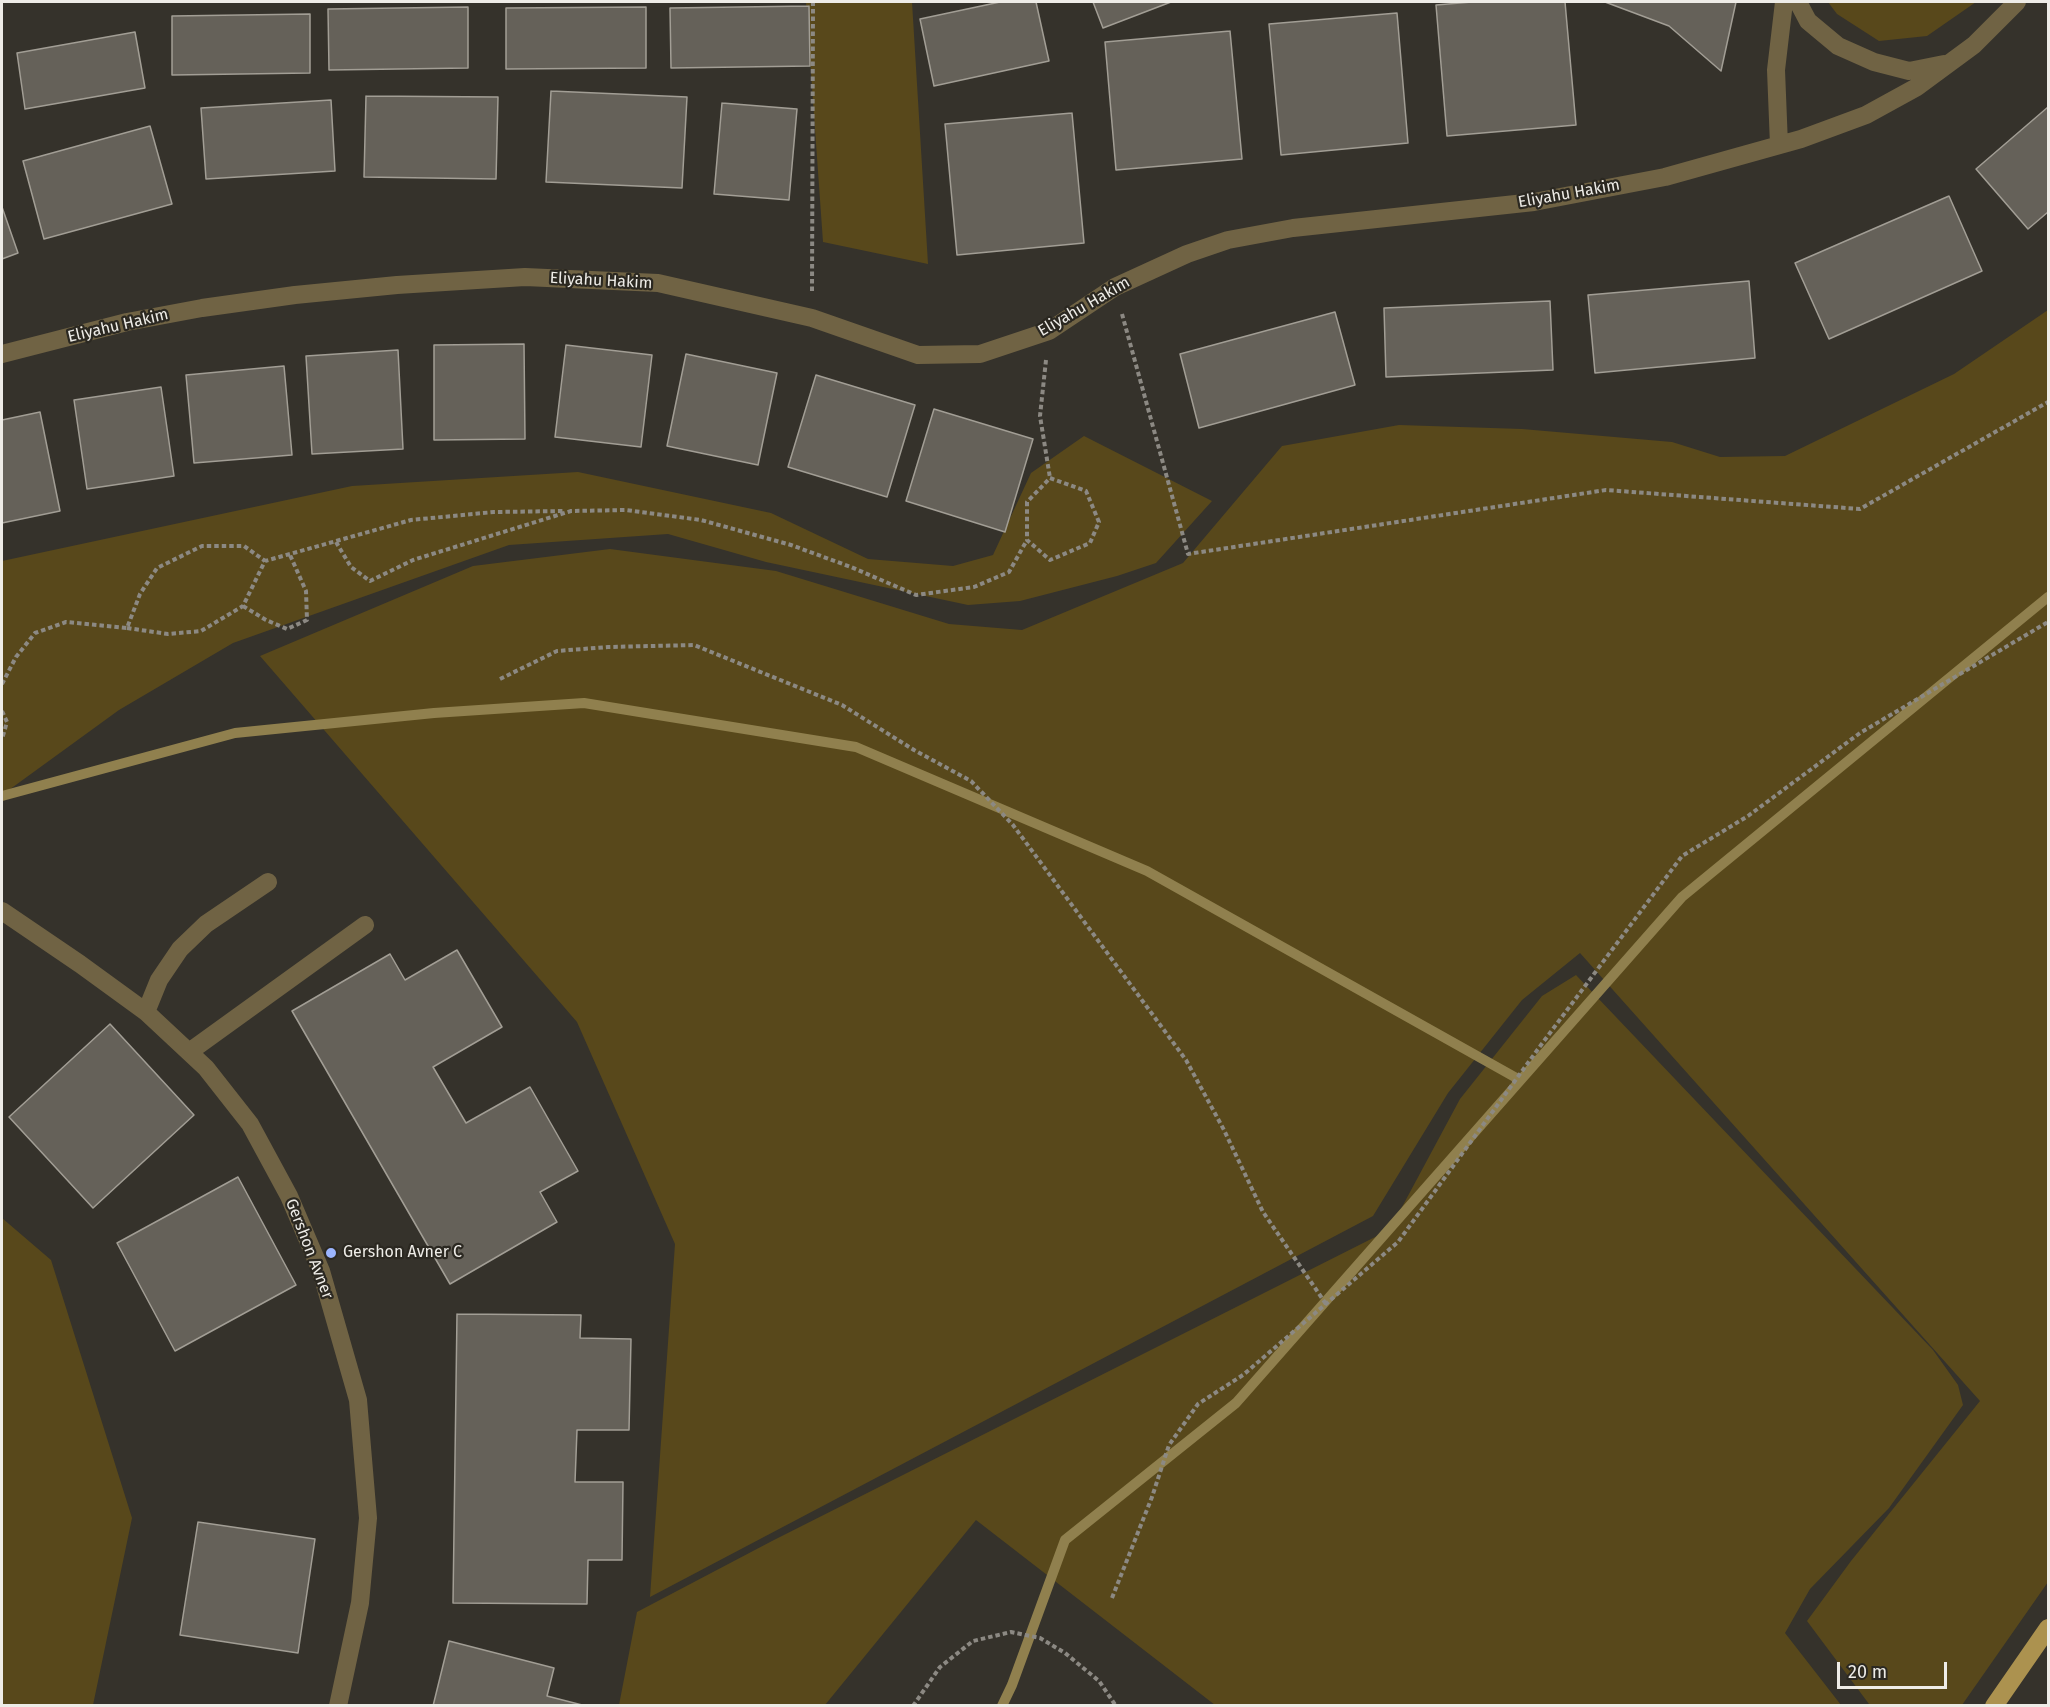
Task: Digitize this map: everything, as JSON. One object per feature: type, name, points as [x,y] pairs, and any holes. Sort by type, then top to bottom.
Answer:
[{"type":"main road","points":[[1994,1706],[2049,1628]]},
{"type":"street","points":[[1779,145],[1776,70],[1784,2]]},
{"type":"street","points":[[1798,2],[1808,21],[1838,46],[1874,62],[1909,70],[1949,63]]},
{"type":"street","name":"Eliyahu Hakim","points":[[2,354],[127,322],[202,308],[375,287],[525,277],[658,283],[813,318],[918,355],[980,354],[1049,331],[1115,287],[1187,254],[1228,240],[1293,228],[1534,202],[1665,177],[1779,145],[1866,115],[1917,87],[1974,45],[2017,2]]},
{"type":"street","points":[[146,1012],[159,980],[180,949],[206,924],[268,882]]},
{"type":"street","name":"Gershon Avner","points":[[2,911],[146,1012],[206,1068],[250,1124],[289,1196],[321,1271],[358,1400],[368,1518],[360,1603],[338,1706]]},
{"type":"street","points":[[189,1052],[365,925]]},
{"type":"path","points":[[813,2],[813,318]]},
{"type":"path","points":[[1115,287],[1188,554],[1606,490],[1860,509],[2049,402]]},
{"type":"path","points":[[1049,331],[1040,416],[1050,478]]},
{"type":"path","points":[[2,684],[16,657],[35,633],[66,622],[168,634],[201,631],[243,606],[265,561],[411,520],[494,512],[626,510],[701,520],[791,545],[851,567],[916,595],[974,586],[1009,572],[1027,540],[1027,502],[1050,478]]},
{"type":"path","points":[[1027,540],[1050,560],[1090,543],[1099,522],[1086,491],[1050,478]]},
{"type":"path","points":[[336,542],[351,567],[370,581],[413,560],[571,510]]},
{"type":"path","points":[[127,628],[140,594],[156,568],[202,546],[244,546],[265,561]]},
{"type":"path","points":[[243,606],[286,629],[307,620],[306,591],[290,554]]},
{"type":"path","points":[[1112,1598],[1152,1497],[1168,1445],[1198,1404],[1243,1375],[1398,1242],[1534,1054],[1682,856],[1749,816],[1860,732],[2049,622]]},
{"type":"path","points":[[500,679],[557,651],[694,645],[842,705],[914,750],[970,781],[1013,825],[1186,1060],[1224,1130],[1263,1212],[1326,1304]]},
{"type":"path","points":[[2,711],[7,722],[2,739]]},
{"type":"path","points":[[913,1706],[940,1667],[973,1641],[1011,1632],[1040,1638],[1065,1653],[1099,1681],[1116,1706]]},
{"type":"shaded area","points":[[806,2],[912,2],[928,264],[823,242]]},
{"type":"shaded area","points":[[1828,2],[1976,2],[1927,36],[1879,41],[1837,14]]},
{"type":"shaded area","points":[[2048,310],[2048,1582],[1962,1705],[1868,1705],[1807,1621],[1851,1561],[1980,1401],[1580,953],[1522,1000],[1448,1093],[1373,1216],[650,1597],[675,1244],[577,1022],[260,656],[473,566],[610,549],[776,571],[949,624],[1022,630],[1183,563],[1282,446],[1399,425],[1522,429],[1672,442],[1720,457],[1785,456],[1954,374]]},
{"type":"shaded area","points":[[1084,436],[1212,501],[1156,563],[1117,576],[1020,601],[968,605],[766,562],[668,534],[509,545],[233,643],[119,710],[2,795],[2,561],[352,486],[578,472],[771,513],[868,559],[953,566],[993,555],[1031,473]]},
{"type":"shaded area","points":[[1576,975],[1933,1350],[1958,1385],[1963,1405],[1889,1508],[1810,1589],[1785,1633],[1841,1705],[1215,1705],[976,1520],[825,1705],[619,1705],[637,1612],[772,1541],[1385,1232],[1395,1220],[1460,1099],[1542,996]]},
{"type":"shaded area","points":[[2,1218],[51,1260],[132,1518],[93,1705],[2,1705]]},
{"type":"building","points":[[1000,2],[1036,2],[1049,61],[934,86],[920,19]]},
{"type":"building","points":[[1093,2],[1171,2],[1103,28]]},
{"type":"building","points":[[1472,2],[1565,2],[1576,125],[1447,136],[1436,5]]},
{"type":"building","points":[[1605,2],[1736,2],[1721,71],[1669,26]]},
{"type":"building","points":[[809,6],[810,66],[671,68],[670,8]]},
{"type":"building","points":[[468,7],[468,68],[329,70],[328,9]]},
{"type":"building","points":[[646,7],[646,68],[506,69],[506,8]]},
{"type":"building","points":[[1397,13],[1408,143],[1281,155],[1269,24]]},
{"type":"building","points":[[310,14],[310,73],[172,75],[172,16]]},
{"type":"building","points":[[1230,31],[1242,159],[1116,170],[1105,42]]},
{"type":"building","points":[[135,32],[145,88],[25,109],[17,53]]},
{"type":"building","points":[[551,91],[687,97],[682,188],[546,182]]},
{"type":"building","points":[[366,96],[498,97],[496,179],[364,177]]},
{"type":"building","points":[[331,100],[335,171],[206,179],[201,108]]},
{"type":"building","points":[[722,103],[797,109],[789,200],[714,194]]},
{"type":"building","points":[[2048,107],[2048,212],[2028,229],[1976,169]]},
{"type":"building","points":[[1072,113],[1084,243],[957,255],[945,124]]},
{"type":"building","points":[[150,126],[172,204],[44,239],[23,161]]},
{"type":"building","points":[[1949,196],[1982,271],[1829,339],[1795,263]]},
{"type":"building","points":[[2,207],[18,253],[2,259]]},
{"type":"building","points":[[1749,281],[1755,358],[1595,373],[1588,295]]},
{"type":"building","points":[[1550,301],[1553,370],[1386,377],[1384,308]]},
{"type":"building","points":[[1335,312],[1355,385],[1199,428],[1180,354]]},
{"type":"building","points":[[524,344],[525,439],[434,440],[434,345]]},
{"type":"building","points":[[566,345],[652,355],[641,447],[555,437]]},
{"type":"building","points":[[398,350],[403,449],[312,454],[306,356]]},
{"type":"building","points":[[686,354],[777,373],[758,465],[667,446]]},
{"type":"building","points":[[284,366],[292,455],[194,463],[186,375]]},
{"type":"building","points":[[816,375],[915,405],[887,497],[788,467]]},
{"type":"building","points":[[161,387],[174,476],[87,489],[74,400]]},
{"type":"building","points":[[934,409],[1033,439],[1005,532],[906,501]]},
{"type":"building","points":[[40,412],[60,511],[2,523],[2,420]]},
{"type":"building","points":[[457,950],[502,1027],[433,1067],[466,1123],[530,1087],[578,1171],[540,1192],[557,1222],[450,1284],[292,1011],[390,954],[405,980]]},
{"type":"building","points":[[110,1024],[194,1115],[93,1208],[9,1117]]},
{"type":"building","points":[[238,1177],[296,1285],[175,1351],[117,1243]]},
{"type":"building","points":[[457,1314],[581,1315],[580,1338],[631,1339],[629,1430],[577,1430],[575,1482],[623,1482],[622,1560],[588,1560],[587,1604],[453,1603]]},
{"type":"building","points":[[198,1522],[315,1539],[298,1653],[180,1635]]},
{"type":"building","points":[[449,1641],[554,1668],[547,1696],[586,1706],[433,1706]]},
{"type":"waterway","points":[[1002,1706],[1012,1685],[1065,1540],[1236,1403],[1682,897],[2048,597]]},
{"type":"waterway","points":[[2,796],[235,733],[434,713],[584,703],[856,747],[1147,871],[1520,1080]]},
{"type":"place","name":"Gershon Avner C","points":[[331,1253]]}]
